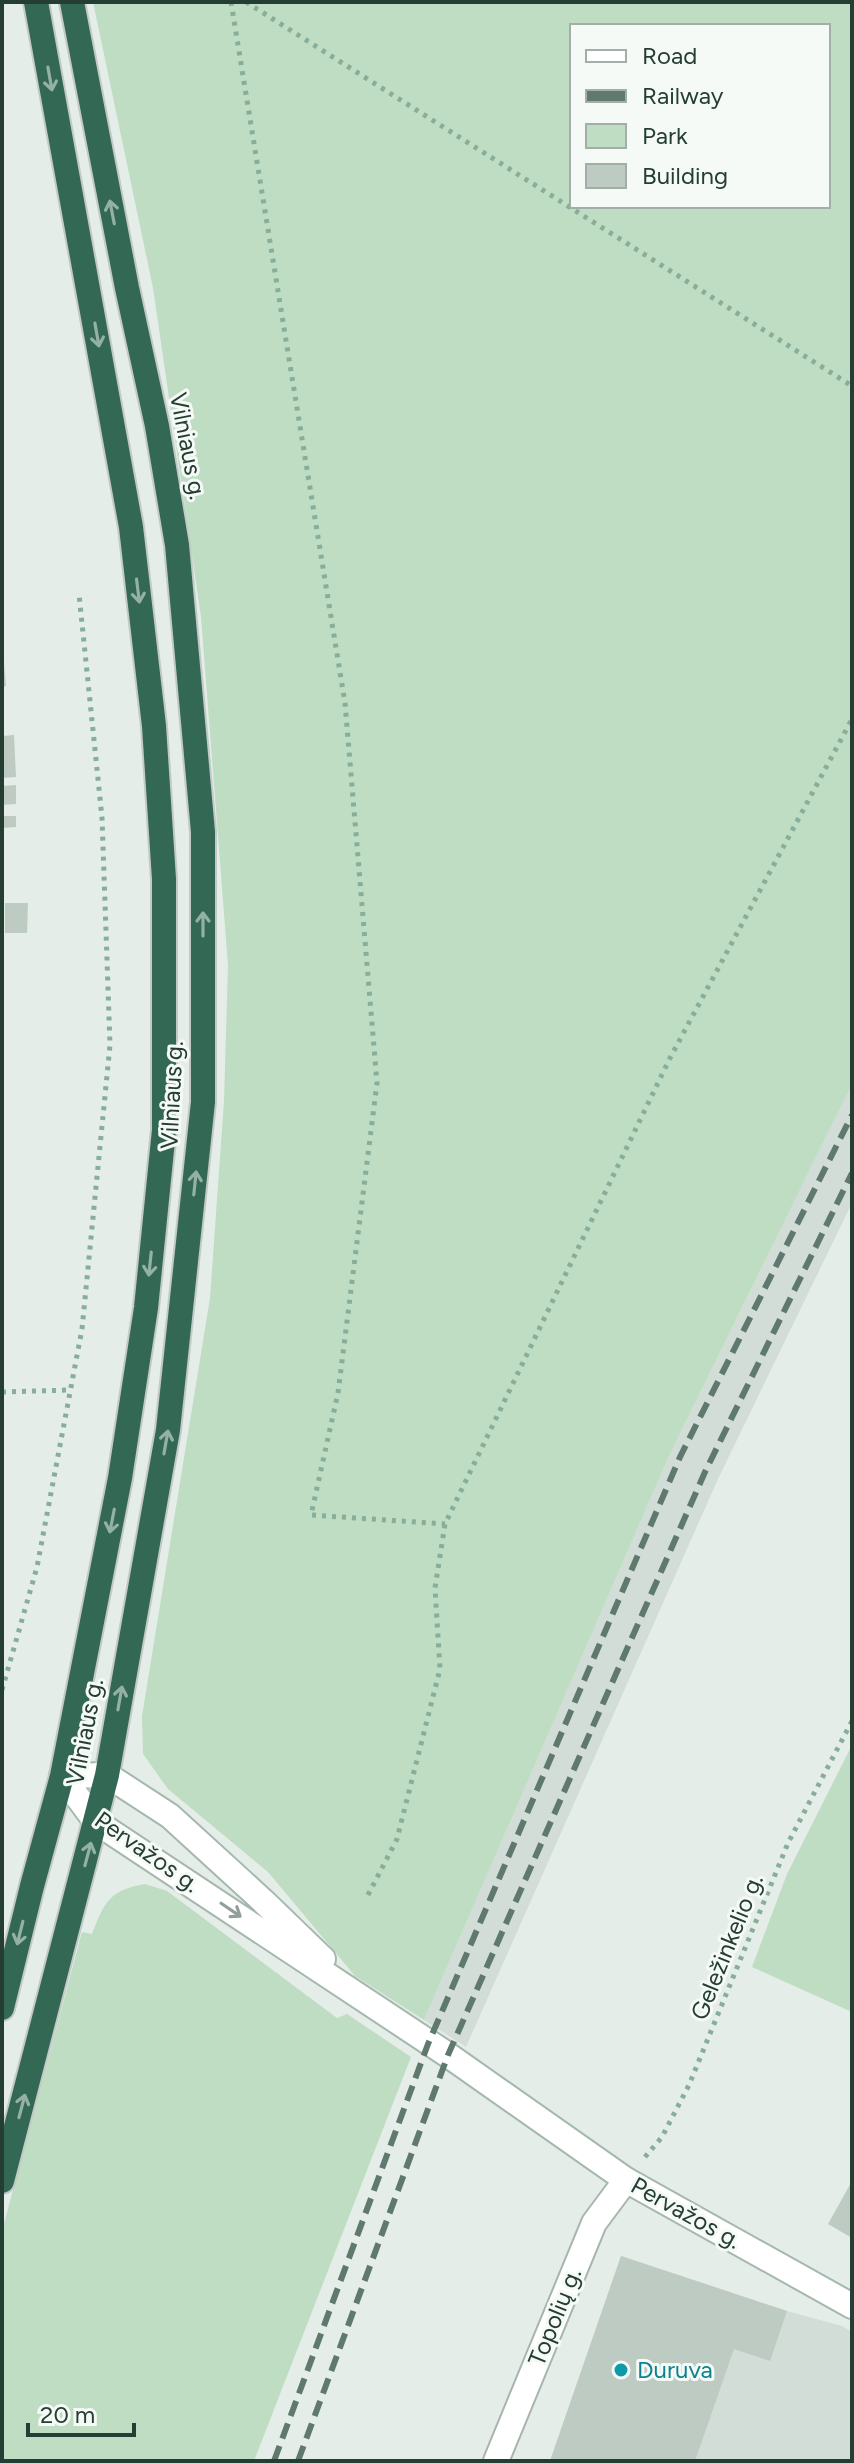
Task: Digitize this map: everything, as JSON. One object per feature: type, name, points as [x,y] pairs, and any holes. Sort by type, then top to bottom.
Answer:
[{"type":"highway","name":"Vilniaus g.","points":[[2,2008],[62,1776],[120,1478],[146,1308],[164,1130],[164,879],[154,726],[131,527],[36,2]]},
{"type":"highway","name":"Vilniaus g.","points":[[2,2181],[107,1775],[168,1430],[203,1102],[203,832],[177,545],[157,426],[72,2]]},
{"type":"main road","name":"Pervažos g.","points":[[62,1776],[107,1775],[170,1816],[368,2002]]},
{"type":"main road","name":"Pervažos g.","points":[[62,1776],[96,1822],[448,2055],[626,2180],[852,2306]]},
{"type":"main road","name":"Topolių g.","points":[[496,2461],[594,2223],[626,2180]]},
{"type":"path","points":[[231,2],[345,703],[377,1083],[338,1393],[311,1515],[445,1524]]},
{"type":"path","points":[[246,2],[570,207]]},
{"type":"path","points":[[571,208],[852,386]]},
{"type":"path","points":[[2,1690],[37,1567],[82,1329],[110,1045],[102,818],[79,594]]},
{"type":"path","points":[[368,1895],[397,1839],[440,1669],[435,1588],[445,1524],[670,1058],[852,719]]},
{"type":"path","points":[[2,1392],[70,1390]]},
{"type":"path","name":"Geležinkelio g.","points":[[626,2180],[662,2137],[689,2085],[788,1843],[852,1721]]},
{"type":"shaded area","points":[[852,1084],[852,1203],[718,1479],[466,2047],[424,2020],[669,1456]]},
{"type":"shaded area","name":"Duruva","points":[[621,2256],[842,2326],[852,2332],[852,2461],[550,2461]]},
{"type":"green space","points":[[93,2],[852,2],[852,1084],[669,1456],[424,2020],[355,1976],[268,1872],[168,1789],[143,1754],[142,1716],[210,1298],[224,1101],[228,965],[201,617],[153,288]]},
{"type":"green space","points":[[852,1745],[852,2012],[752,1967],[787,1874]]},
{"type":"green space","points":[[145,1884],[167,1891],[337,2018],[347,2014],[411,2057],[254,2461],[2,2461],[2,2231],[82,1932],[92,1934],[100,1914],[116,1894]]},
{"type":"building","points":[[2,663],[6,686],[2,687]]},
{"type":"building","points":[[14,735],[16,777],[2,778],[2,736]]},
{"type":"building","points":[[16,785],[16,804],[2,805],[2,786]]},
{"type":"building","points":[[2,816],[16,816],[16,827],[2,828]]},
{"type":"building","points":[[5,903],[28,903],[27,933],[5,933]]},
{"type":"building","points":[[852,2181],[852,2238],[828,2224]]},
{"type":"building","name":"Duruva","points":[[621,2256],[787,2311],[770,2361],[734,2349],[695,2461],[550,2461]]},
{"type":"railway","points":[[274,2461],[428,2044],[680,1457],[852,1115]]},
{"type":"railway","points":[[298,2461],[448,2055],[705,1472],[852,1173]]},
{"type":"place","name":"Duruva","points":[[621,2370]]}]
